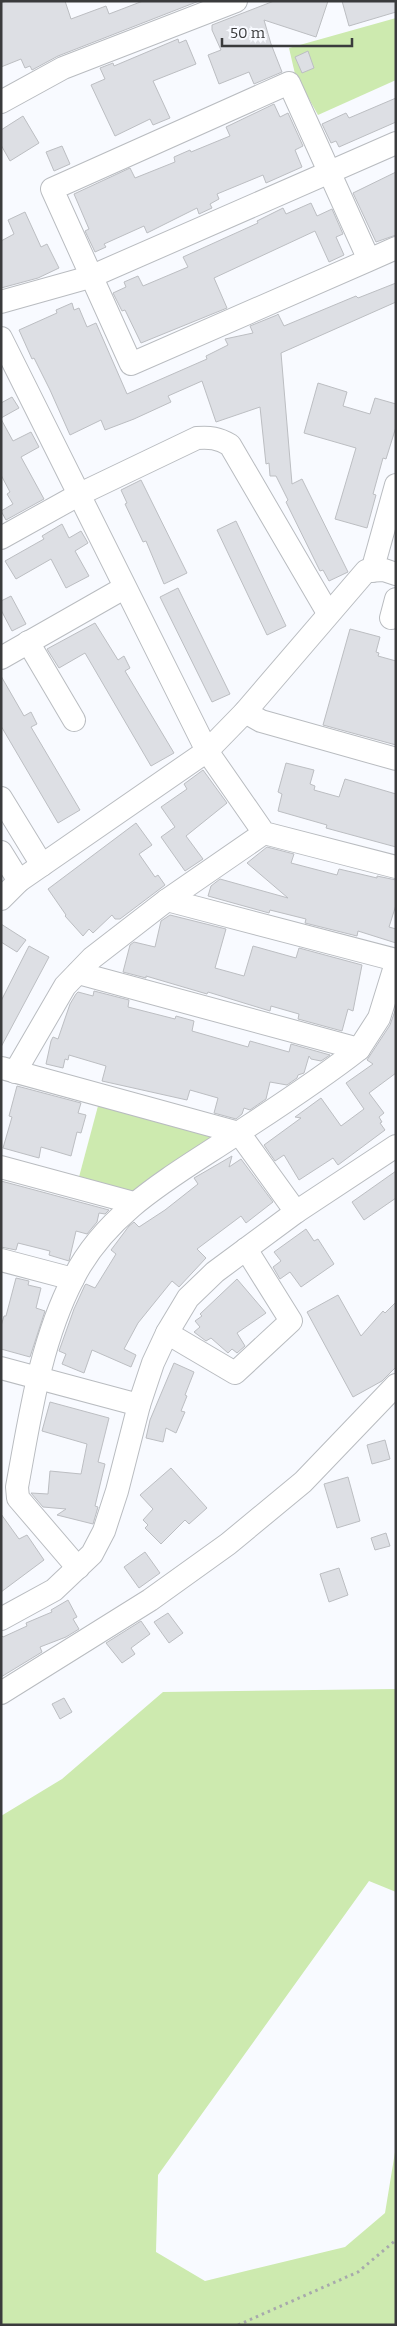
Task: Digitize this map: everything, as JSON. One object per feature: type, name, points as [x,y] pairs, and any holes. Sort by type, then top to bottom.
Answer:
[{"type":"street","points":[[1,102],[63,68],[236,1]]},
{"type":"street","points":[[369,260],[328,173],[289,83],[52,189],[90,277],[131,364],[369,260],[396,248]]},
{"type":"street","points":[[1,302],[90,277],[396,143]]},
{"type":"street","points":[[1,338],[80,494],[124,588],[207,751],[264,833],[396,867]]},
{"type":"street","points":[[1,538],[80,494],[197,438],[211,437],[230,445],[328,613]]},
{"type":"street","points":[[372,570],[396,485]]},
{"type":"street","points":[[1,899],[19,881],[207,751],[245,712],[366,571],[384,570],[396,574]]},
{"type":"street","points":[[1,658],[124,588]]},
{"type":"street","points":[[28,642],[74,720]]},
{"type":"street","points":[[245,712],[260,721],[396,759]]},
{"type":"street","points":[[1,798],[42,865]]},
{"type":"street","points":[[264,833],[168,900],[92,958],[65,986],[8,1070],[239,1133],[296,1212]]},
{"type":"street","points":[[1,852],[19,881]]},
{"type":"street","points":[[78,1568],[18,1498],[17,1487],[38,1378],[54,1326],[73,1279],[99,1240],[134,1203],[360,1049],[379,1018],[396,962],[168,900]]},
{"type":"street","points":[[78,973],[360,1049]]},
{"type":"street","points":[[1,1619],[54,1590],[92,1554],[104,1531],[117,1492],[139,1405],[153,1363],[167,1333],[188,1298],[215,1272],[296,1212],[396,1146]]},
{"type":"street","points":[[1,1166],[134,1203]]},
{"type":"street","points":[[167,1333],[235,1373],[291,1321],[246,1249]]},
{"type":"street","points":[[1,1260],[73,1279]]},
{"type":"street","points":[[1,1368],[139,1405]]},
{"type":"street","points":[[1,1694],[150,1600],[228,1544],[303,1482],[396,1386]]},
{"type":"path","points":[[238,2325],[358,2272],[396,2240]]},
{"type":"green space","points":[[396,18],[396,80],[318,115],[295,74],[289,48]]},
{"type":"green space","points":[[98,1106],[213,1135],[209,1143],[138,1194],[79,1177]]},
{"type":"green space","points":[[396,1689],[396,1892],[369,1881],[158,2175],[156,2252],[205,2281],[345,2247],[385,2213],[396,2146],[396,2325],[1,2325],[1,1816],[62,1779],[163,1692]]},
{"type":"building","points":[[7,1],[65,1],[71,19],[106,6],[109,14],[143,1],[199,1],[58,56],[32,70],[30,66],[25,68],[21,59],[1,67],[1,3]]},
{"type":"building","points":[[274,1],[328,1],[316,37],[264,20],[282,72],[254,84],[249,72],[219,84],[208,55],[221,50],[212,30],[212,25]]},
{"type":"building","points":[[342,1],[396,1],[396,12],[349,26]]},
{"type":"building","points":[[178,39],[179,43],[186,40],[196,64],[153,81],[170,118],[153,125],[150,119],[115,136],[91,85],[105,79],[100,68],[113,63],[114,66]]},
{"type":"building","points":[[308,51],[314,68],[302,73],[295,57]]},
{"type":"building","points":[[396,98],[396,122],[339,147],[336,141],[331,143],[322,124],[346,113],[349,118]]},
{"type":"building","points":[[274,104],[280,117],[288,113],[303,146],[295,150],[302,167],[266,183],[263,175],[217,194],[219,199],[210,204],[212,208],[199,214],[197,208],[147,233],[144,226],[104,244],[106,247],[95,252],[85,231],[89,229],[74,194],[130,168],[135,178],[175,162],[174,157],[230,136],[226,127]]},
{"type":"building","points":[[23,116],[39,143],[10,161],[1,145],[1,130]]},
{"type":"building","points":[[62,146],[70,164],[54,171],[46,152]]},
{"type":"building","points":[[396,172],[396,235],[376,242],[353,193]]},
{"type":"building","points":[[311,203],[317,216],[332,209],[343,234],[336,237],[344,255],[329,262],[315,231],[214,278],[227,308],[141,343],[125,310],[122,311],[113,293],[126,287],[124,282],[138,276],[143,286],[188,267],[183,257],[258,223],[257,221],[283,208],[286,214]]},
{"type":"building","points":[[25,212],[41,247],[47,244],[59,268],[38,278],[1,288],[1,241],[14,234],[8,220]]},
{"type":"building","points":[[396,283],[396,302],[281,353],[292,484],[302,479],[348,572],[329,581],[323,570],[320,571],[286,502],[288,500],[276,476],[270,476],[269,463],[266,464],[260,407],[216,422],[202,381],[168,396],[171,402],[134,419],[105,430],[101,420],[70,435],[50,390],[34,358],[32,359],[19,330],[57,313],[56,310],[72,303],[74,310],[79,308],[87,327],[96,323],[127,394],[207,359],[206,356],[228,345],[225,339],[253,333],[250,326],[278,314],[284,326],[356,296],[358,298]]},
{"type":"building","points":[[318,383],[347,392],[343,406],[370,414],[375,398],[396,404],[396,427],[386,459],[383,458],[373,494],[376,495],[367,528],[335,519],[356,448],[304,433]]},
{"type":"building","points":[[12,397],[19,408],[1,418],[1,403]]},
{"type":"building","points":[[1,419],[13,441],[31,432],[39,447],[21,457],[44,499],[6,520],[1,511],[13,504],[7,494],[10,492],[1,475]]},
{"type":"building","points":[[141,480],[187,573],[164,584],[146,541],[143,542],[125,504],[127,503],[121,490]]},
{"type":"building","points":[[236,521],[286,626],[267,635],[217,530]]},
{"type":"building","points":[[62,524],[69,538],[81,531],[88,543],[75,551],[89,576],[66,588],[51,559],[16,579],[5,561],[44,539],[42,536]]},
{"type":"building","points":[[178,588],[230,694],[212,702],[160,597]]},
{"type":"building","points":[[11,596],[26,624],[12,631],[1,610],[1,601]]},
{"type":"building","points":[[95,623],[118,660],[124,656],[130,668],[125,671],[174,753],[151,766],[85,653],[59,668],[47,649]]},
{"type":"building","points":[[350,629],[380,637],[376,652],[379,653],[378,656],[396,661],[396,745],[323,725]]},
{"type":"building","points":[[1,676],[24,716],[31,712],[37,724],[31,727],[80,810],[58,823],[1,726]]},
{"type":"building","points":[[286,763],[314,770],[310,784],[315,786],[314,790],[339,797],[345,779],[396,794],[396,847],[326,828],[327,825],[278,811],[282,794],[278,792]]},
{"type":"building","points":[[203,770],[227,803],[186,836],[203,859],[185,871],[161,837],[175,827],[161,807],[187,789],[184,784]]},
{"type":"building","points":[[136,823],[152,845],[139,854],[155,877],[158,875],[165,885],[120,919],[115,919],[112,915],[93,933],[89,929],[83,936],[65,916],[48,889]]},
{"type":"building","points":[[267,847],[294,854],[291,863],[337,875],[339,869],[377,878],[377,876],[396,880],[396,905],[389,927],[396,929],[396,943],[358,931],[357,936],[305,923],[306,919],[270,910],[269,913],[208,896],[211,886],[220,879],[288,898],[247,863]]},
{"type":"building","points":[[170,915],[226,929],[215,968],[244,976],[253,946],[296,958],[299,948],[362,965],[353,1011],[348,1009],[342,1031],[298,1019],[299,1014],[271,1006],[270,1011],[208,992],[207,994],[146,976],[146,978],[123,972],[130,945],[134,942],[155,947],[161,921]]},
{"type":"building","points":[[1,924],[26,940],[17,952],[1,942]]},
{"type":"building","points":[[29,946],[49,957],[1,1047],[1,1001]]},
{"type":"building","points":[[94,991],[129,1000],[128,1007],[175,1019],[176,1016],[194,1021],[192,1031],[248,1047],[250,1041],[289,1052],[291,1044],[330,1055],[321,1061],[311,1059],[309,1056],[304,1073],[298,1075],[297,1078],[287,1085],[270,1082],[266,1099],[250,1110],[244,1108],[242,1114],[236,1119],[214,1113],[218,1098],[190,1090],[187,1100],[102,1081],[106,1066],[69,1055],[68,1060],[65,1059],[63,1068],[46,1064],[51,1041],[53,1037],[58,1039],[70,1004],[76,994],[78,992],[93,996]]},
{"type":"building","points":[[396,1008],[396,1073],[369,1093],[384,1113],[379,1117],[382,1122],[380,1123],[385,1130],[338,1165],[333,1158],[299,1180],[284,1155],[275,1161],[264,1145],[301,1118],[295,1117],[321,1098],[341,1126],[364,1109],[346,1083],[373,1064],[367,1060],[390,1025]]},
{"type":"building","points":[[17,1086],[81,1103],[78,1113],[86,1115],[81,1133],[77,1132],[71,1156],[41,1147],[39,1158],[3,1148],[12,1117],[9,1116]]},
{"type":"building","points":[[232,1156],[229,1167],[241,1159],[273,1202],[246,1223],[241,1216],[197,1249],[206,1258],[179,1287],[172,1281],[138,1323],[124,1349],[136,1355],[131,1367],[92,1350],[84,1373],[62,1364],[66,1354],[59,1351],[85,1285],[95,1288],[116,1254],[111,1250],[129,1226],[134,1222],[139,1227],[165,1210],[198,1184],[194,1178]]},
{"type":"building","points":[[396,1171],[396,1198],[364,1220],[352,1202]]},
{"type":"building","points":[[1,1181],[109,1210],[105,1214],[99,1213],[97,1222],[87,1234],[76,1231],[69,1261],[49,1255],[50,1251],[18,1243],[16,1250],[1,1247]]},
{"type":"building","points":[[306,1229],[314,1241],[318,1239],[334,1264],[301,1287],[290,1272],[280,1279],[273,1267],[281,1261],[274,1252]]},
{"type":"building","points":[[16,1278],[29,1281],[28,1285],[41,1288],[36,1308],[45,1311],[30,1357],[1,1349],[1,1326],[4,1316],[6,1316]]},
{"type":"building","points":[[237,1279],[266,1313],[237,1333],[245,1346],[237,1353],[232,1349],[228,1353],[211,1338],[206,1341],[194,1332],[200,1327],[195,1321]]},
{"type":"building","points":[[338,1295],[361,1336],[383,1311],[385,1313],[396,1302],[396,1367],[382,1381],[353,1397],[307,1312]]},
{"type":"building","points":[[174,1363],[194,1372],[181,1411],[185,1412],[176,1433],[166,1428],[163,1442],[146,1438],[150,1420]]},
{"type":"building","points":[[50,1402],[109,1418],[98,1462],[105,1464],[95,1506],[98,1507],[93,1524],[57,1515],[66,1509],[43,1507],[31,1493],[48,1494],[50,1471],[81,1474],[87,1444],[42,1431]]},
{"type":"building","points":[[385,1440],[390,1459],[372,1464],[367,1445]]},
{"type":"building","points":[[171,1468],[207,1508],[189,1524],[185,1520],[161,1544],[145,1528],[148,1525],[143,1520],[153,1509],[140,1495]]},
{"type":"building","points":[[348,1477],[360,1521],[337,1528],[324,1484]]},
{"type":"building","points":[[1,1514],[19,1539],[27,1535],[44,1560],[1,1592]]},
{"type":"building","points":[[386,1533],[390,1546],[375,1550],[371,1538]]},
{"type":"building","points":[[145,1552],[160,1573],[139,1588],[124,1567]]},
{"type":"building","points":[[339,1568],[348,1595],[329,1602],[320,1574]]},
{"type":"building","points":[[68,1600],[77,1617],[73,1619],[79,1629],[66,1637],[40,1647],[42,1652],[1,1677],[1,1635],[3,1637],[27,1626],[26,1623],[52,1612],[51,1610]]},
{"type":"building","points":[[168,1613],[183,1633],[169,1643],[154,1622]]},
{"type":"building","points":[[141,1621],[150,1634],[131,1648],[135,1654],[122,1663],[106,1643]]},
{"type":"building","points":[[64,1698],[72,1712],[60,1719],[52,1704]]}]
